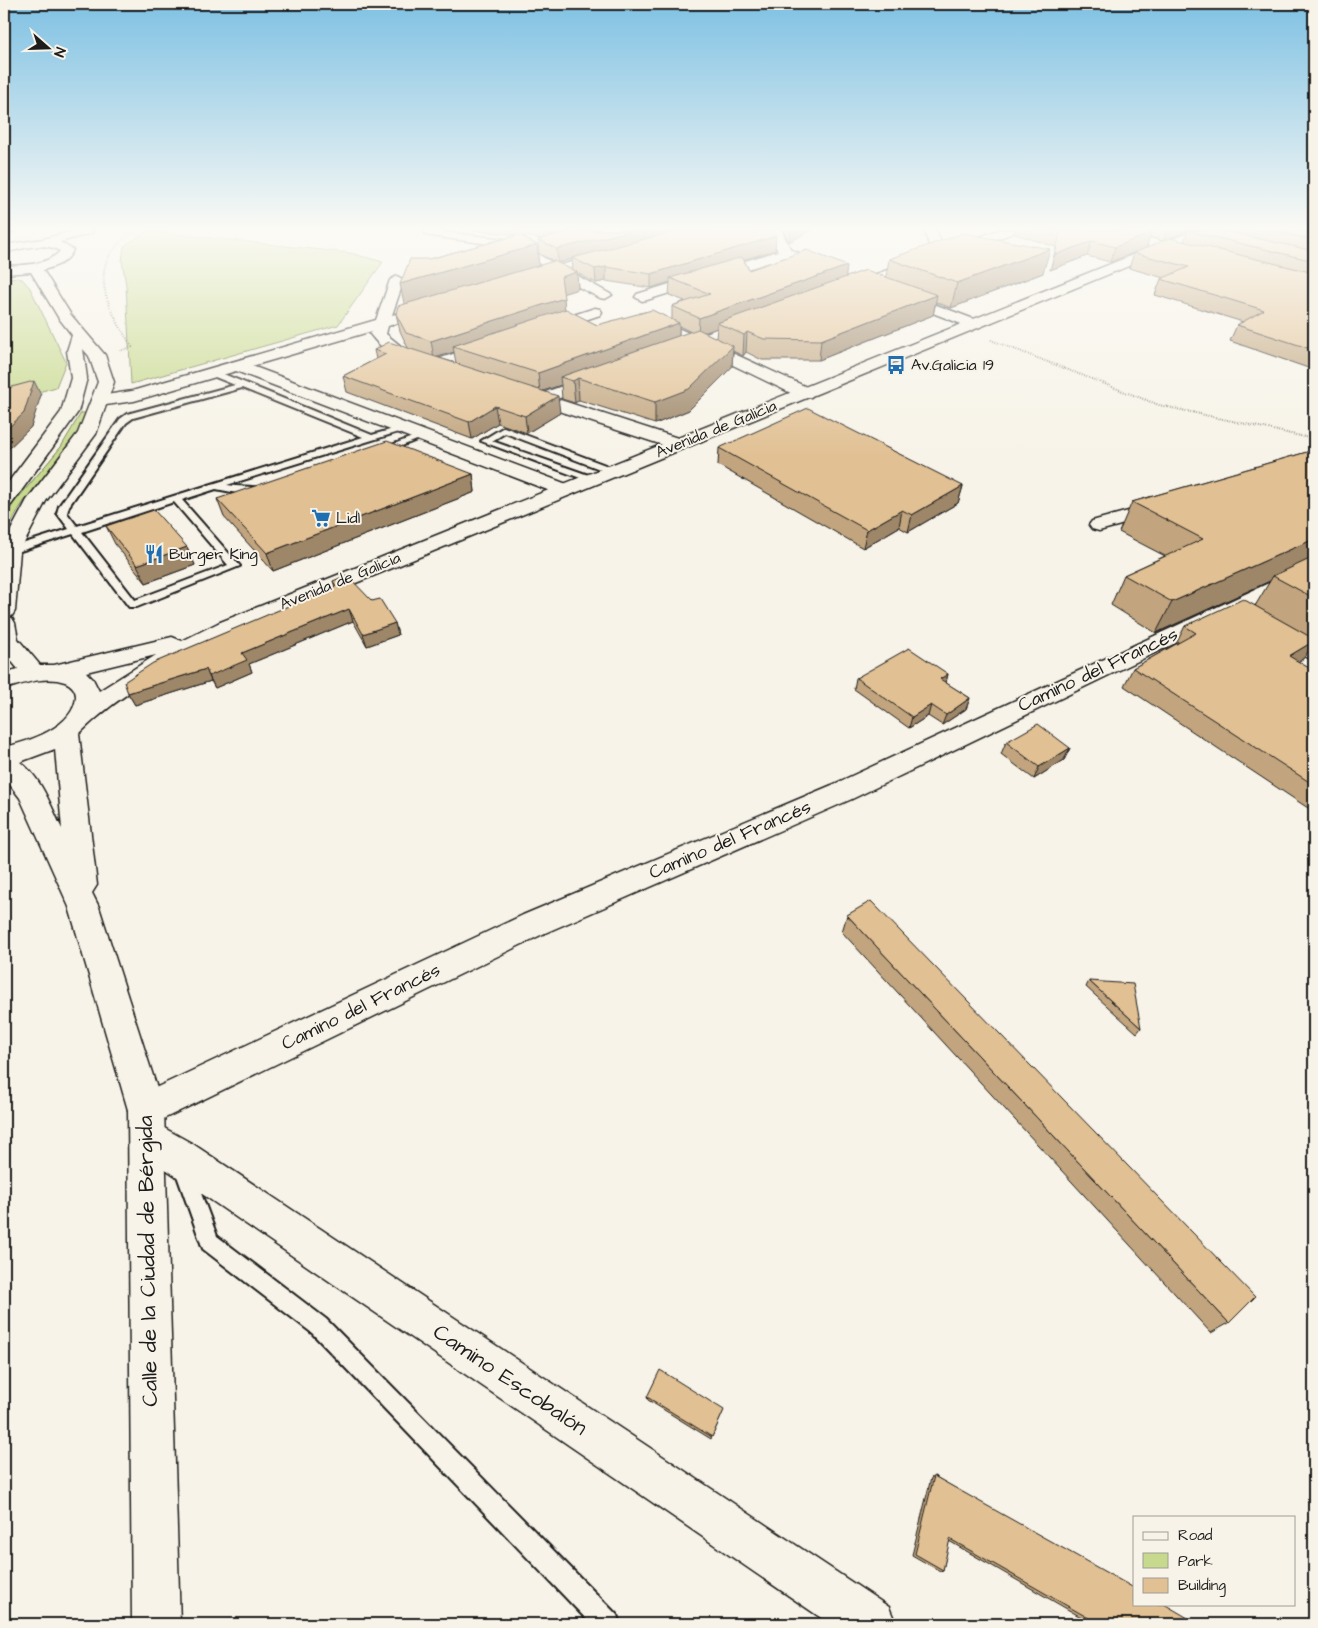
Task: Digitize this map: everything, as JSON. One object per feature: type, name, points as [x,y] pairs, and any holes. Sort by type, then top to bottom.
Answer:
[{"type":"street","points":[[4,611],[10,551],[37,500],[87,434],[106,382],[98,358],[58,306]]},
{"type":"street","points":[[387,306],[378,334],[386,344],[400,354],[462,373]]},
{"type":"street","points":[[99,401],[134,396],[438,306]]},
{"type":"street","points":[[527,334],[602,314],[592,306]]},
{"type":"street","points":[[651,306],[636,315],[804,392]]},
{"type":"street","points":[[921,306],[968,326]]},
{"type":"street","name":"Avenida de Galicia","points":[[4,756],[38,747],[72,725],[106,696],[149,668],[226,628],[1017,306]]},
{"type":"street","points":[[4,501],[69,412],[79,378],[75,351],[80,335]]},
{"type":"street","points":[[677,350],[721,335]]},
{"type":"street","points":[[435,365],[500,344]]},
{"type":"street","points":[[237,366],[565,490]]},
{"type":"street","points":[[541,399],[615,373]]},
{"type":"street","points":[[514,390],[678,444]]},
{"type":"street","points":[[1099,525],[1183,502]]},
{"type":"street","name":"Camino del Francés","points":[[157,1135],[534,924],[842,792],[1314,568]]},
{"type":"street","points":[[1234,606],[1314,652]]},
{"type":"street","points":[[4,623],[7,641],[44,672],[72,676],[84,684],[88,694],[87,700],[72,725]]},
{"type":"street","name":"Avenida de Galicia","points":[[4,681],[163,647],[226,628]]},
{"type":"street","name":"Calle de la Ciudad de Bérgida","points":[[72,725],[84,907]]},
{"type":"street","name":"Calle de la Ciudad de Bérgida","points":[[4,764],[18,774],[32,794],[84,907],[157,1135],[156,1624]]},
{"type":"street","name":"Camino Escobalón","points":[[157,1135],[872,1624]]},
{"type":"lane","points":[[213,373],[372,438]]},
{"type":"lane","points":[[175,498],[235,566],[133,605],[62,513],[64,506],[123,421],[130,416],[243,385]]},
{"type":"lane","points":[[10,551],[175,498],[404,429]]},
{"type":"lane","points":[[591,479],[485,441],[504,430],[613,470]]},
{"type":"lane","points":[[366,455],[423,436]]},
{"type":"lane","points":[[215,486],[242,491],[272,486]]},
{"type":"lane","points":[[157,1135],[210,1242],[319,1326],[608,1624]]},
{"type":"path","points":[[98,358],[132,347],[116,323],[110,306]]},
{"type":"path","points":[[968,326],[1158,405],[1314,439]]},
{"type":"green space","points":[[4,306],[39,306],[66,362],[56,387],[4,402]]},
{"type":"green space","points":[[127,306],[352,306],[338,325],[131,384]]},
{"type":"green space","points":[[81,413],[88,413],[75,437],[25,500],[4,537],[4,521],[13,504],[61,447]]},
{"type":"building","points":[[398,306],[539,306],[431,341],[406,333],[396,314]]},
{"type":"building","points":[[672,306],[733,306],[699,318]]},
{"type":"building","points":[[765,306],[909,306],[821,340],[764,339],[747,332],[744,335],[717,323]]},
{"type":"building","points":[[1251,306],[1314,306],[1314,350],[1237,325],[1264,310]]},
{"type":"building","points":[[566,309],[597,325],[652,310],[679,323],[538,373],[453,346]]},
{"type":"building","points":[[698,329],[733,346],[689,389],[655,402],[578,378],[573,381],[560,377]]},
{"type":"building","points":[[389,342],[558,396],[525,416],[495,406],[469,422],[343,376],[386,354],[374,350]]},
{"type":"building","points":[[34,381],[24,413],[4,432],[4,389]]},
{"type":"building","points":[[808,408],[963,486],[912,515],[902,510],[867,530],[719,448]]},
{"type":"building","name":"Lidl","points":[[387,441],[473,474],[267,553],[217,499]]},
{"type":"building","points":[[1314,450],[1314,539],[1172,602],[1124,575],[1203,539],[1132,502]]},
{"type":"building","points":[[154,510],[187,547],[137,565],[106,526]]},
{"type":"building","points":[[1314,557],[1314,598],[1273,576]]},
{"type":"building","points":[[347,575],[372,601],[380,599],[395,623],[363,634],[349,609],[242,653],[247,660],[209,676],[206,669],[128,693],[124,682],[153,663],[336,586],[333,581]]},
{"type":"building","points":[[1243,599],[1314,639],[1314,641],[1289,656],[1314,671],[1314,785],[1133,668],[1196,633],[1185,626]]},
{"type":"building","points":[[909,648],[948,674],[940,679],[970,698],[946,715],[931,705],[912,717],[856,678]]},
{"type":"building","points":[[1038,724],[1070,748],[1039,767],[1006,742]]},
{"type":"building","points":[[871,901],[1255,1297],[1229,1323],[847,915]]},
{"type":"building","points":[[1089,981],[1133,984],[1141,1028]]},
{"type":"building","points":[[660,1370],[724,1410],[712,1437],[647,1397]]},
{"type":"building","points":[[934,1476],[1133,1587],[1133,1606],[1167,1606],[1188,1618],[1188,1624],[1099,1624],[950,1539],[943,1570],[915,1554]]},
{"type":"place","name":"Av.Galicia 19","points":[[896,365]]},
{"type":"place","name":"Lidl","points":[[321,518]]},
{"type":"place","name":"Burger King","points":[[154,554]]}]
